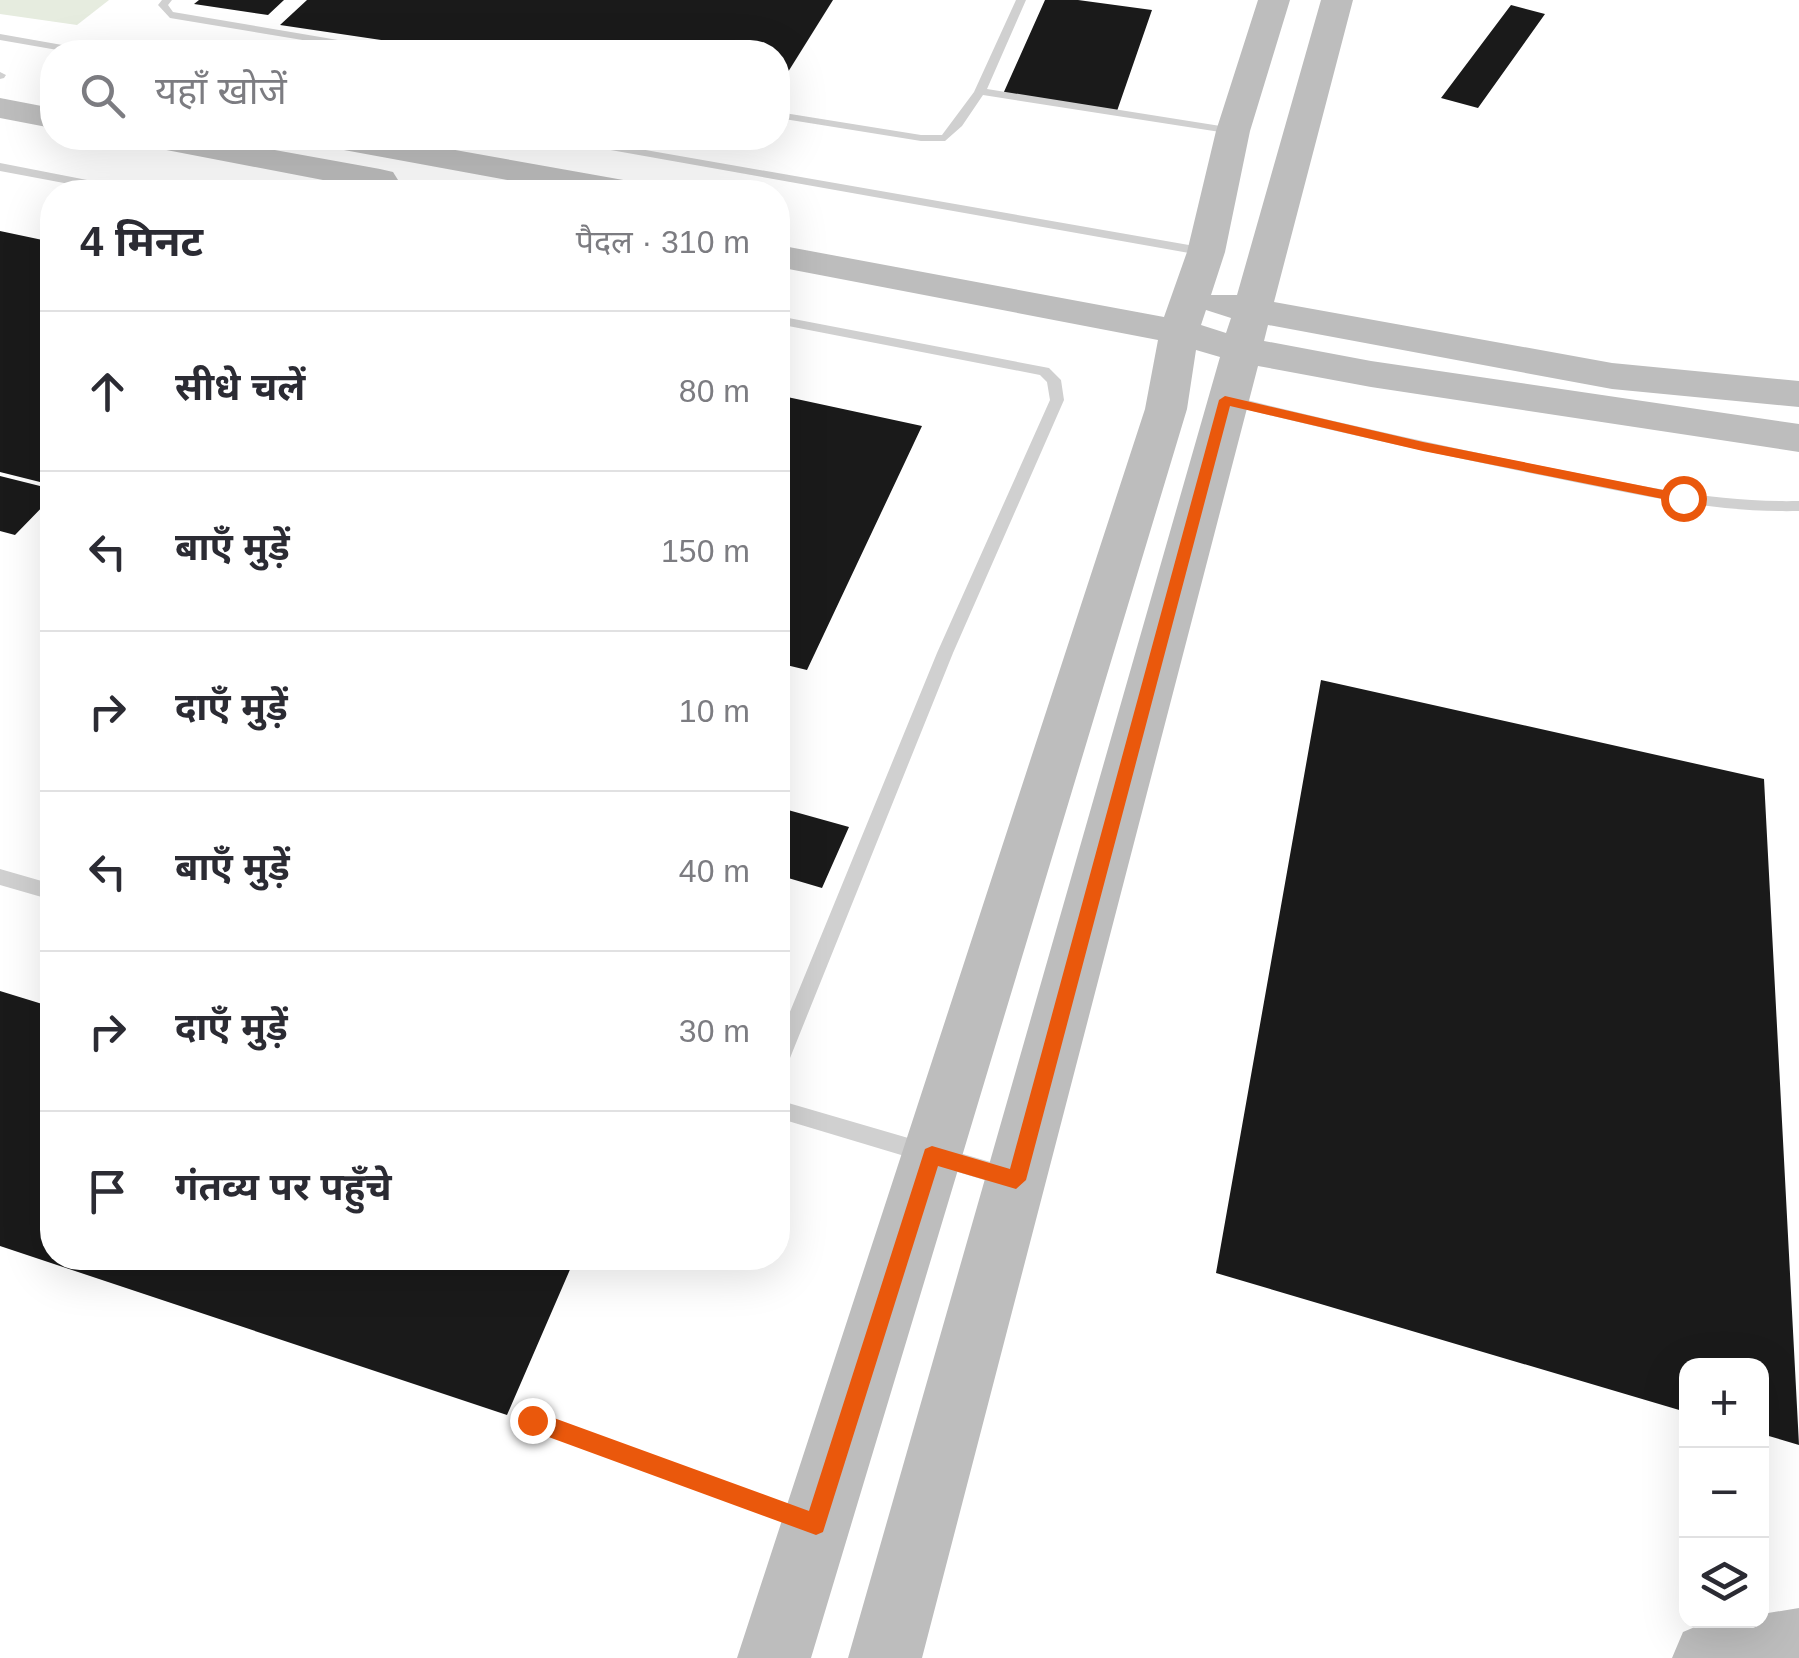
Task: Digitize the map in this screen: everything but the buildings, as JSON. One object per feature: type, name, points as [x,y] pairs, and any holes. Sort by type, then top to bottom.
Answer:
[{"type":"street","points":[[774,1658],[1166,409],[1233,130],[1274,0]]},
{"type":"street","points":[[885,1658],[1336,0]]},
{"type":"street","points":[[0,76],[35,82]]},
{"type":"street","points":[[0,108],[40,116]]},
{"type":"street","points":[[220,150],[381,180]]},
{"type":"street","points":[[399,150],[562,180]]},
{"type":"street","points":[[790,222],[1191,294],[1248,331],[1370,374],[1799,438]]},
{"type":"street","points":[[790,257],[1191,294]]},
{"type":"street","points":[[1248,331],[1741,392],[1799,394]]},
{"type":"street","points":[[1710,1658],[1799,1645]]},
{"type":"lane","points":[[166,0],[163,5],[170,15],[320,40]]},
{"type":"lane","points":[[790,117],[921,138],[945,138],[979,92],[1022,0]]},
{"type":"lane","points":[[0,37],[40,44]]},
{"type":"lane","points":[[979,92],[1233,130]]},
{"type":"lane","points":[[609,150],[730,180]]},
{"type":"lane","points":[[0,167],[67,180]]},
{"type":"lane","points":[[790,195],[1191,294]]},
{"type":"lane","points":[[790,322],[1044,371],[1054,380],[1057,400],[944,653],[790,1033]]},
{"type":"lane","points":[[1225,400],[1423,447],[1683,498],[1754,507],[1799,506]]},
{"type":"lane","points":[[0,877],[40,889]]},
{"type":"lane","points":[[790,1113],[1016,1180]]},
{"type":"path","points":[[532,1420],[816,1524]]},
{"type":"shaded area","points":[[0,0],[109,0],[77,25],[0,14]]},
{"type":"route","points":[[532,1420],[816,1524],[932,1155],[1016,1180],[1225,400],[1423,447],[1683,498]]}]
